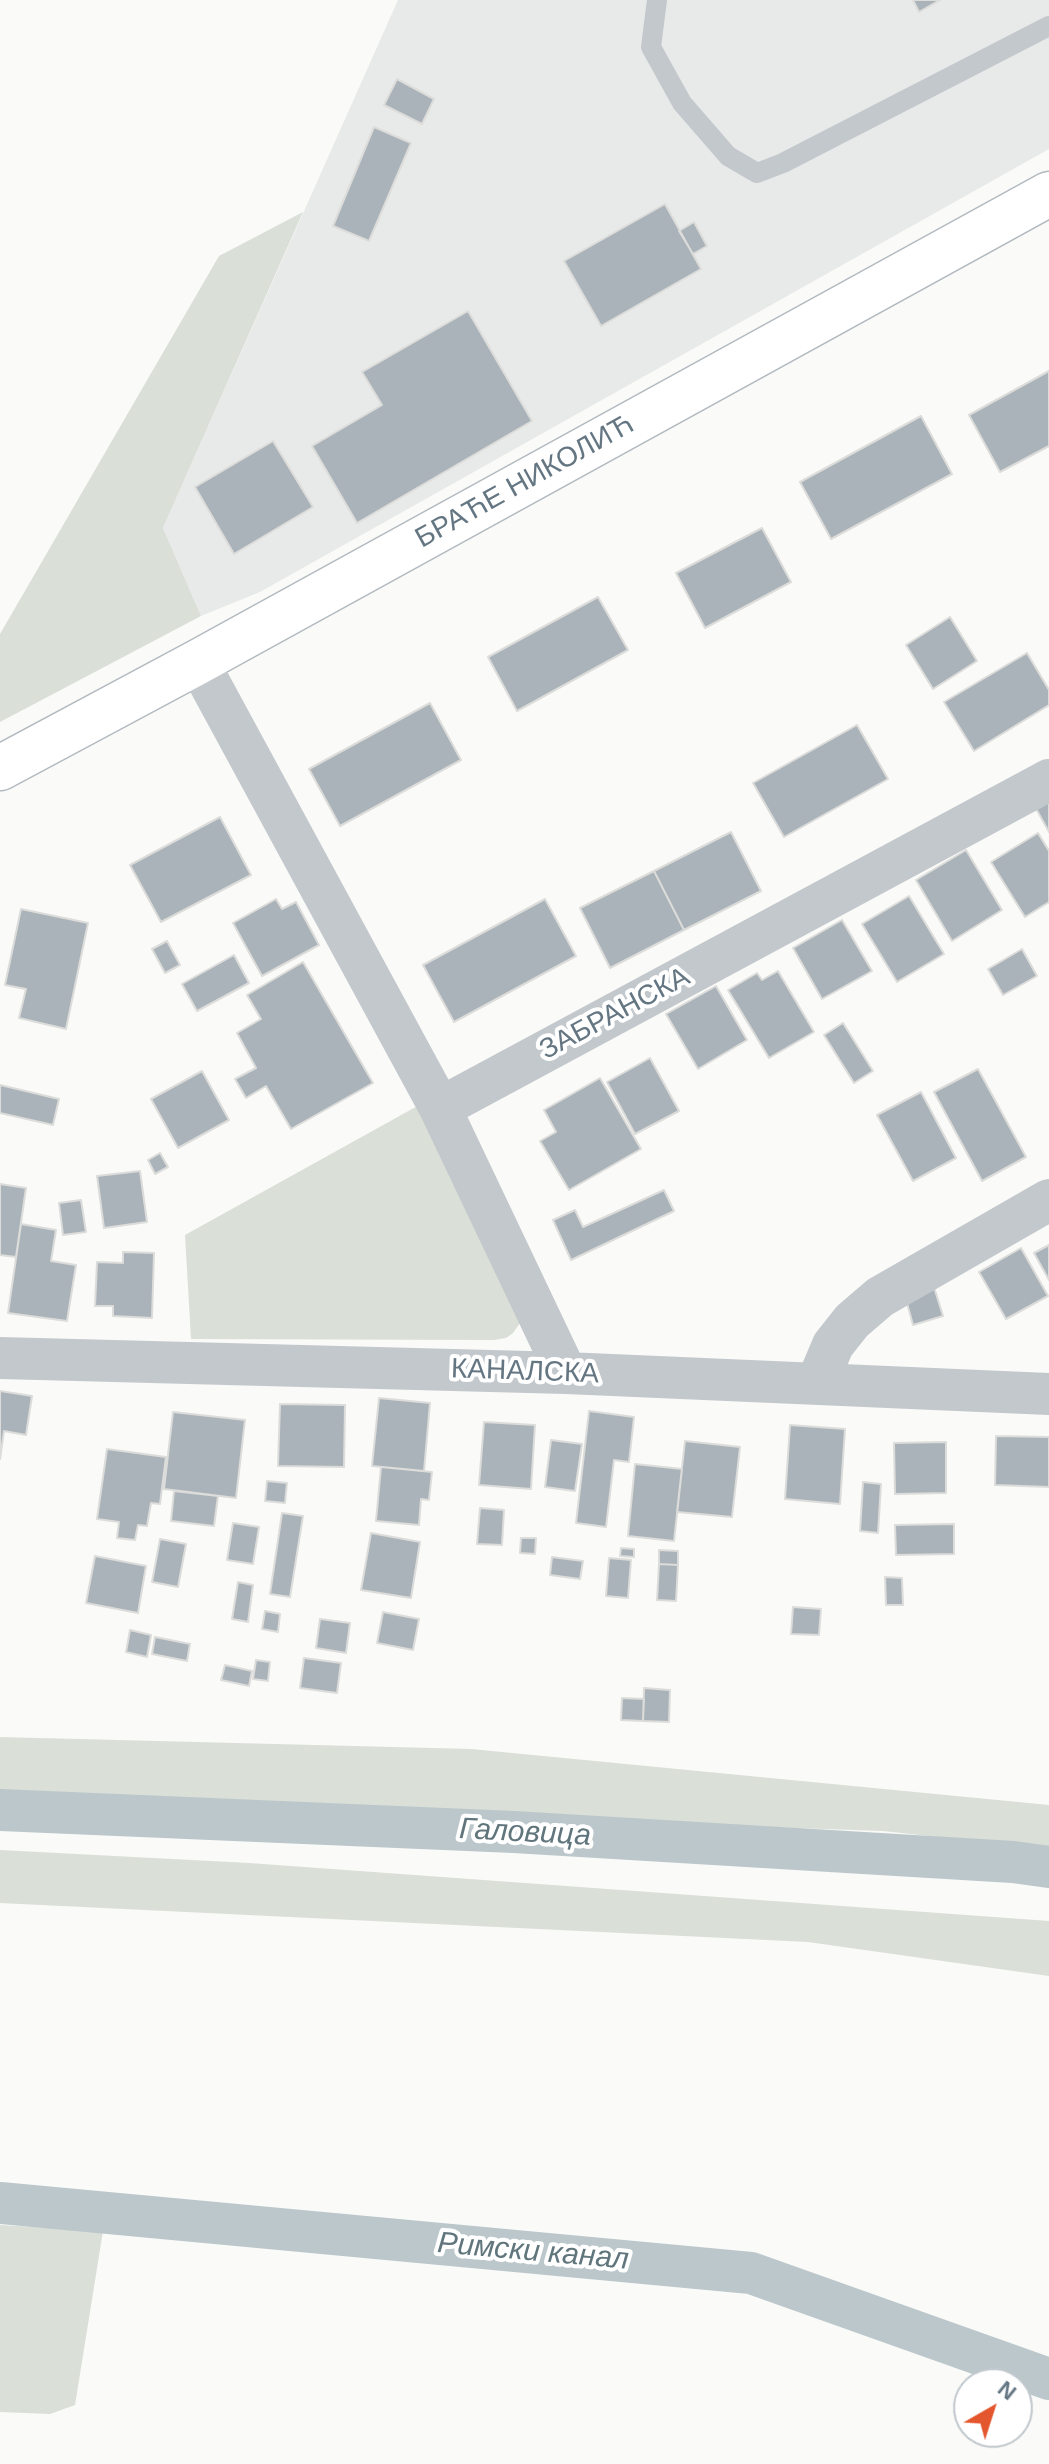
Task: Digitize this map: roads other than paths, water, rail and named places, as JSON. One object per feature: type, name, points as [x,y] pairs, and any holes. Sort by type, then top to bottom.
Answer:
[{"type":"main road","name":"БРАЋЕ НИКОЛИЋ","points":[[0,768],[1049,194]]},
{"type":"street","points":[[198,662],[440,1108],[566,1373]]},
{"type":"street","name":"ЗАБРАНСКА","points":[[440,1108],[1049,780]]},
{"type":"street","points":[[817,1383],[833,1345],[852,1321],[880,1297],[1049,1200]]},
{"type":"street","name":"КАНАЛСКА","points":[[0,1358],[566,1373],[1049,1394]]},
{"type":"lane","points":[[657,0],[651,47],[682,103],[728,156],[757,173],[783,163],[1049,26]]},
{"type":"waterway","name":"Галовица","points":[[0,1810],[514,1832],[1013,1862],[1049,1867]]},
{"type":"waterway","name":"Римски канал","points":[[0,2203],[751,2273],[1049,2379]]}]
